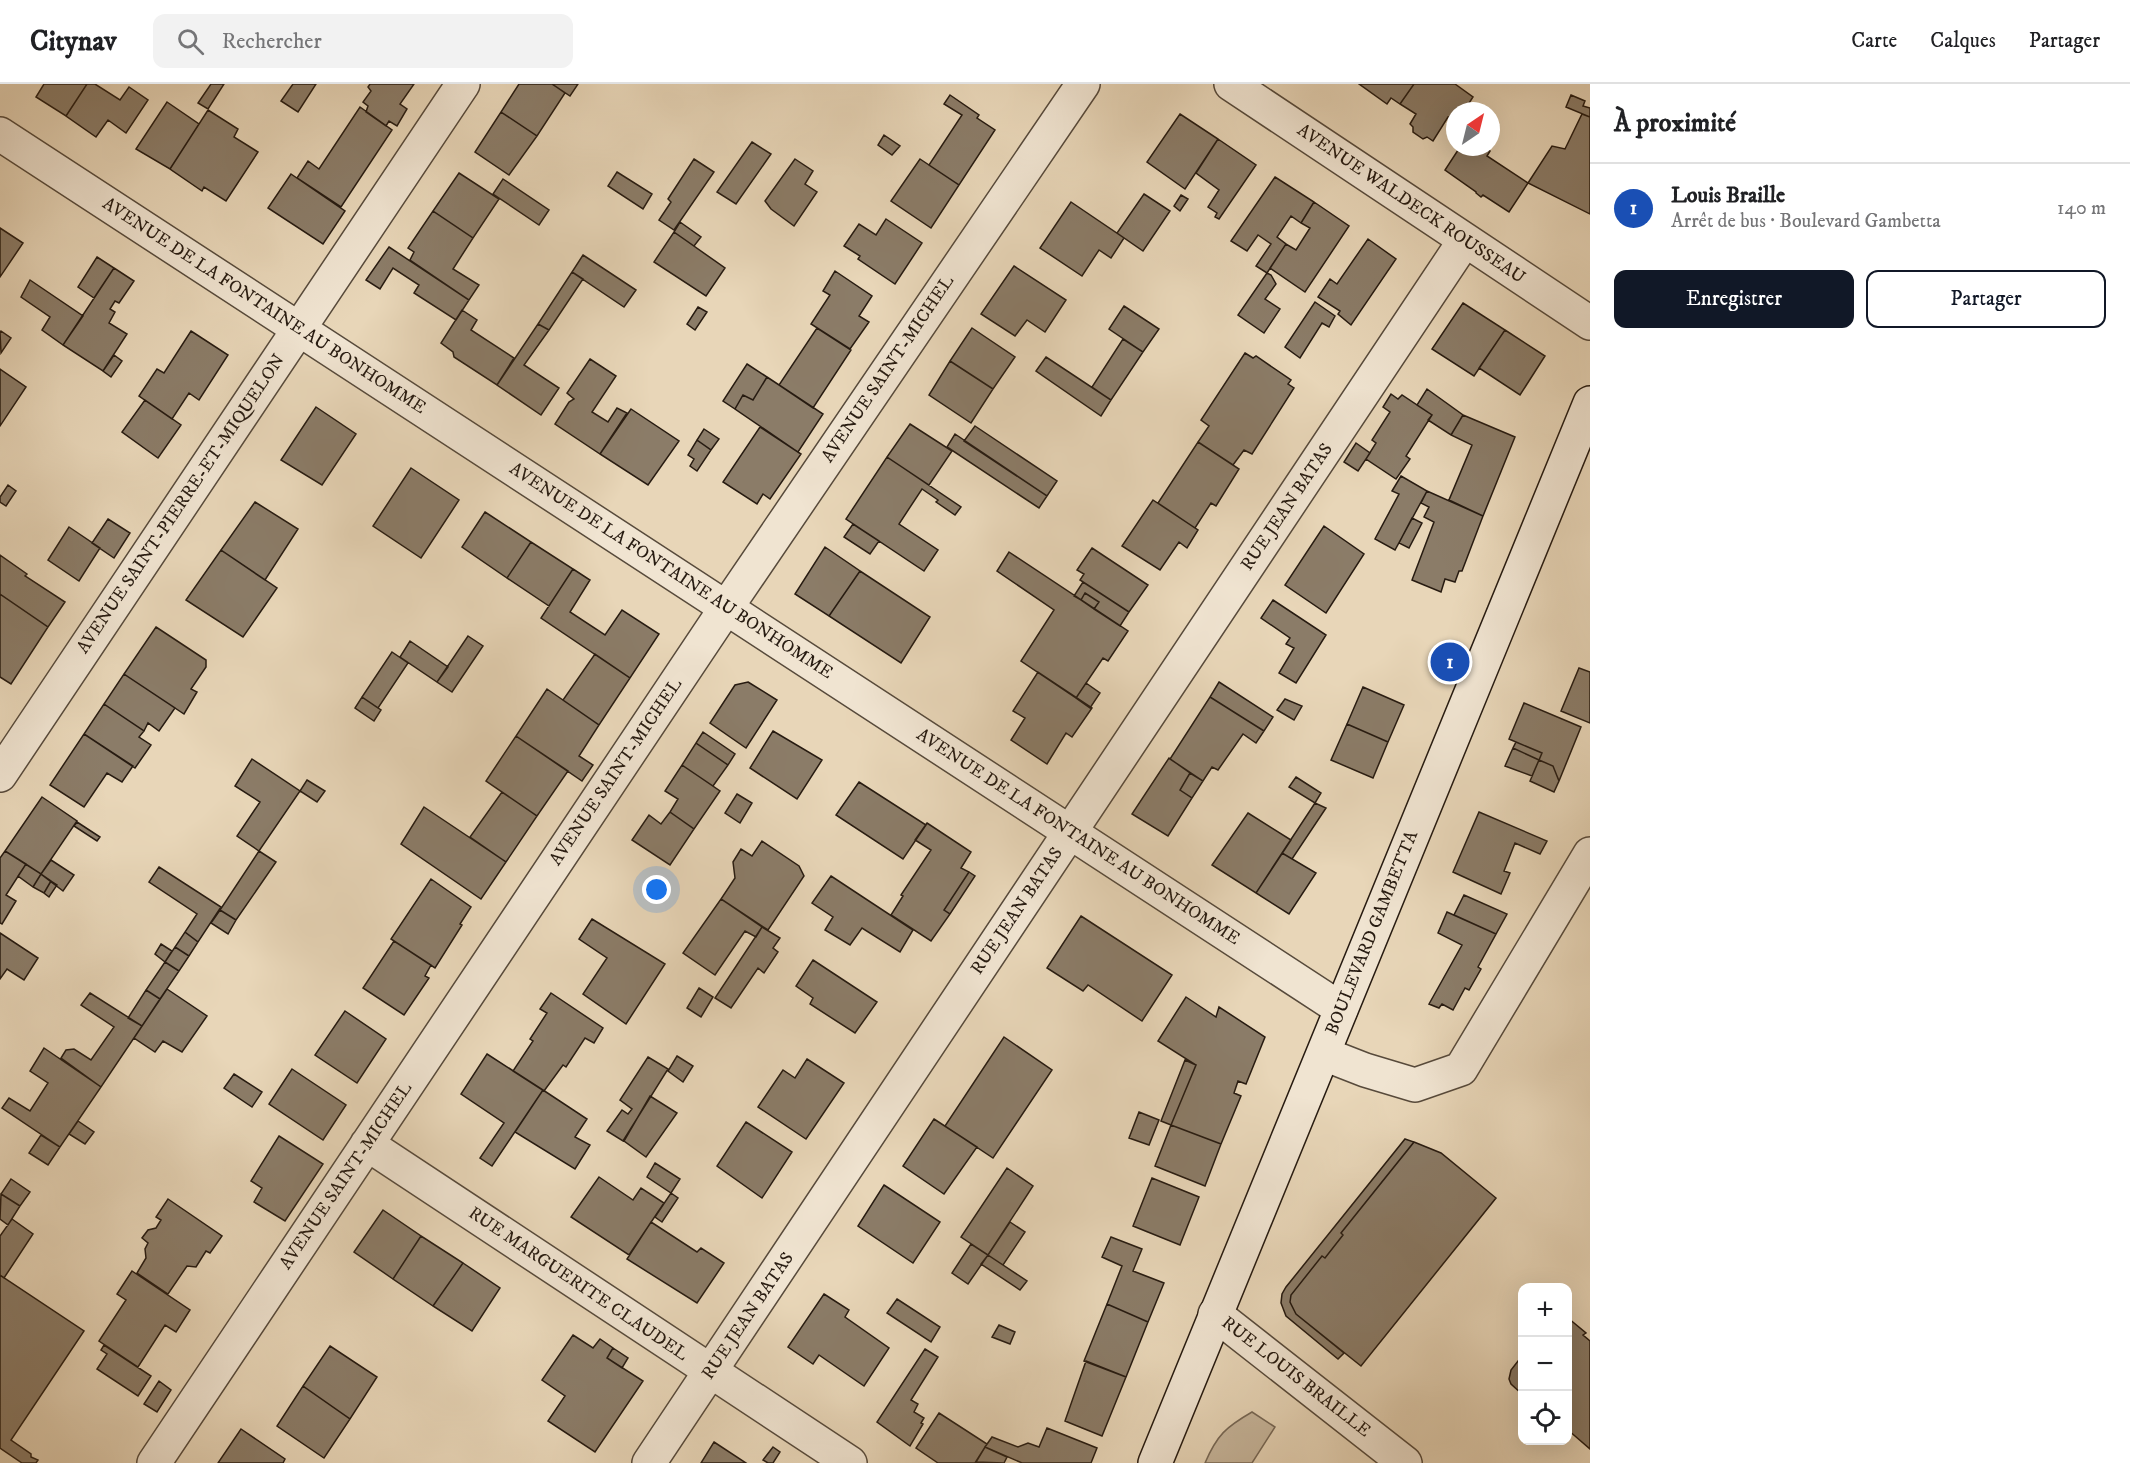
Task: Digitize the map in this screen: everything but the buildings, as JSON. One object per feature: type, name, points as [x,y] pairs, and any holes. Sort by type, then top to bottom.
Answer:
[{"type":"street","name":"AVENUE SAINT-PIERRE-ET-MIQUELON","points":[[0,775],[463,84]]},
{"type":"street","name":"AVENUE SAINT-MICHEL","points":[[154,1463],[726,608],[1083,84]]},
{"type":"street","name":"AVENUE WALDECK ROUSSEAU","points":[[1231,84],[1590,323]]},
{"type":"street","name":"AVENUE DE LA FONTAINE AU BONHOMME","points":[[0,134],[1341,1009]]},
{"type":"street","name":"RUE JEAN BATAS","points":[[650,1463],[1465,240]]},
{"type":"street","name":"BOULEVARD GAMBETTA","points":[[1155,1463],[1590,403]]},
{"type":"street","points":[[1324,1054],[1414,1085],[1461,1069],[1590,854]]},
{"type":"street","name":"RUE MARGUERITE CLAUDEL","points":[[367,1144],[850,1463]]},
{"type":"street","name":"RUE LOUIS BRAILLE","points":[[1215,1314],[1405,1463]]},
{"type":"shaded area","points":[[1252,1412],[1275,1427],[1252,1463],[1205,1463],[1223,1433],[1235,1422]]},
{"type":"place","name":"Louis Braille","points":[[1450,662]]}]
